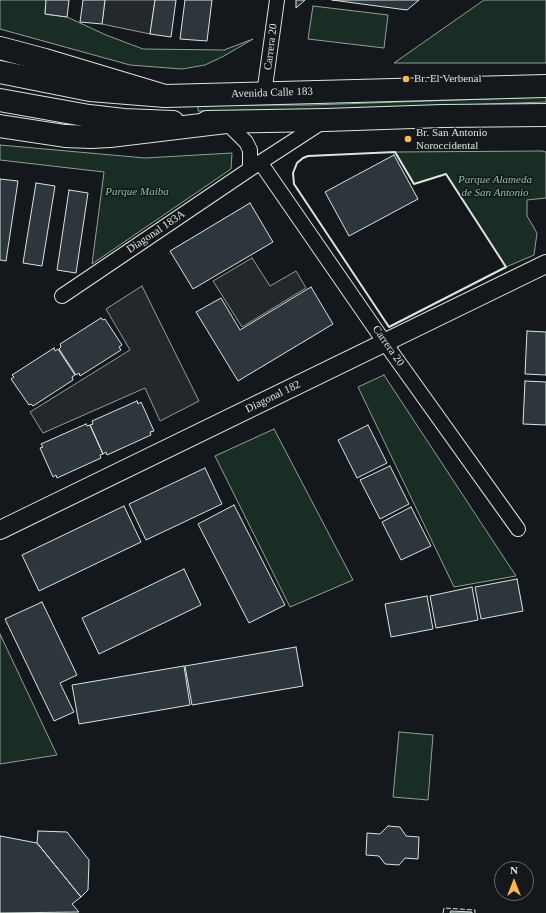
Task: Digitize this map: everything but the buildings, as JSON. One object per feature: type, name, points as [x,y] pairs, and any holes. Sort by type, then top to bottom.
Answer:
[{"type":"main road","points":[[0,48],[165,96]]},
{"type":"main road","name":"Avenida Calle 183","points":[[0,72],[90,90],[165,96],[546,86]]},
{"type":"main road","points":[[0,100],[82,115],[162,122],[546,115]]},
{"type":"main road","points":[[0,126],[65,136],[91,137],[226,122]]},
{"type":"street","name":"Carrera 20","points":[[264,94],[277,0]]},
{"type":"street","name":"Diagonal 183A","points":[[62,296],[255,165],[326,120]]},
{"type":"street","points":[[226,122],[240,134],[246,142],[255,165]]},
{"type":"street","name":"Carrera 20","points":[[255,165],[518,529]]},
{"type":"street","name":"Diagonal 182","points":[[0,530],[546,264]]},
{"type":"green space","points":[[0,0],[46,0],[45,14],[67,17],[106,35],[143,49],[224,50],[253,39],[205,65],[182,69],[130,65],[0,29]]},
{"type":"green space","points":[[484,0],[546,0],[546,63],[394,63]]},
{"type":"green space","points":[[313,6],[388,15],[384,48],[308,39]]},
{"type":"green space","points":[[546,97],[546,102],[310,110],[198,111],[198,105],[311,105]]},
{"type":"green space","name":"Parque Maiba","points":[[0,145],[145,158],[232,153],[231,169],[92,264],[104,172],[0,160]]},
{"type":"green space","name":"Parque Alameda de San Antonio","points":[[395,152],[546,152],[546,198],[527,200],[527,216],[537,233],[534,255],[506,267],[446,174],[414,184]]},
{"type":"green space","points":[[384,375],[516,576],[454,587],[358,387]]},
{"type":"green space","points":[[274,429],[353,580],[290,607],[215,456]]},
{"type":"green space","points":[[0,634],[57,755],[0,764]]},
{"type":"green space","points":[[399,732],[433,735],[428,800],[393,797]]},
{"type":"shaded area","points":[[105,0],[155,0],[150,34],[102,24]]},
{"type":"shaded area","points":[[252,258],[270,286],[296,271],[306,288],[242,327],[213,281]]},
{"type":"shaded area","points":[[142,286],[199,401],[160,421],[145,388],[43,433],[30,412],[130,350],[106,309]]},
{"type":"fence","points":[[443,913],[444,908],[475,910],[475,913]]},
{"type":"wall","points":[[395,152],[414,184],[446,174],[506,267],[389,327],[294,184],[293,173],[297,163],[308,156],[395,152]]},
{"type":"place","name":"Br. El Verbenal","points":[[406,79]]},
{"type":"place","name":"Br. San Antonio Noroccidental","points":[[408,139]]}]
